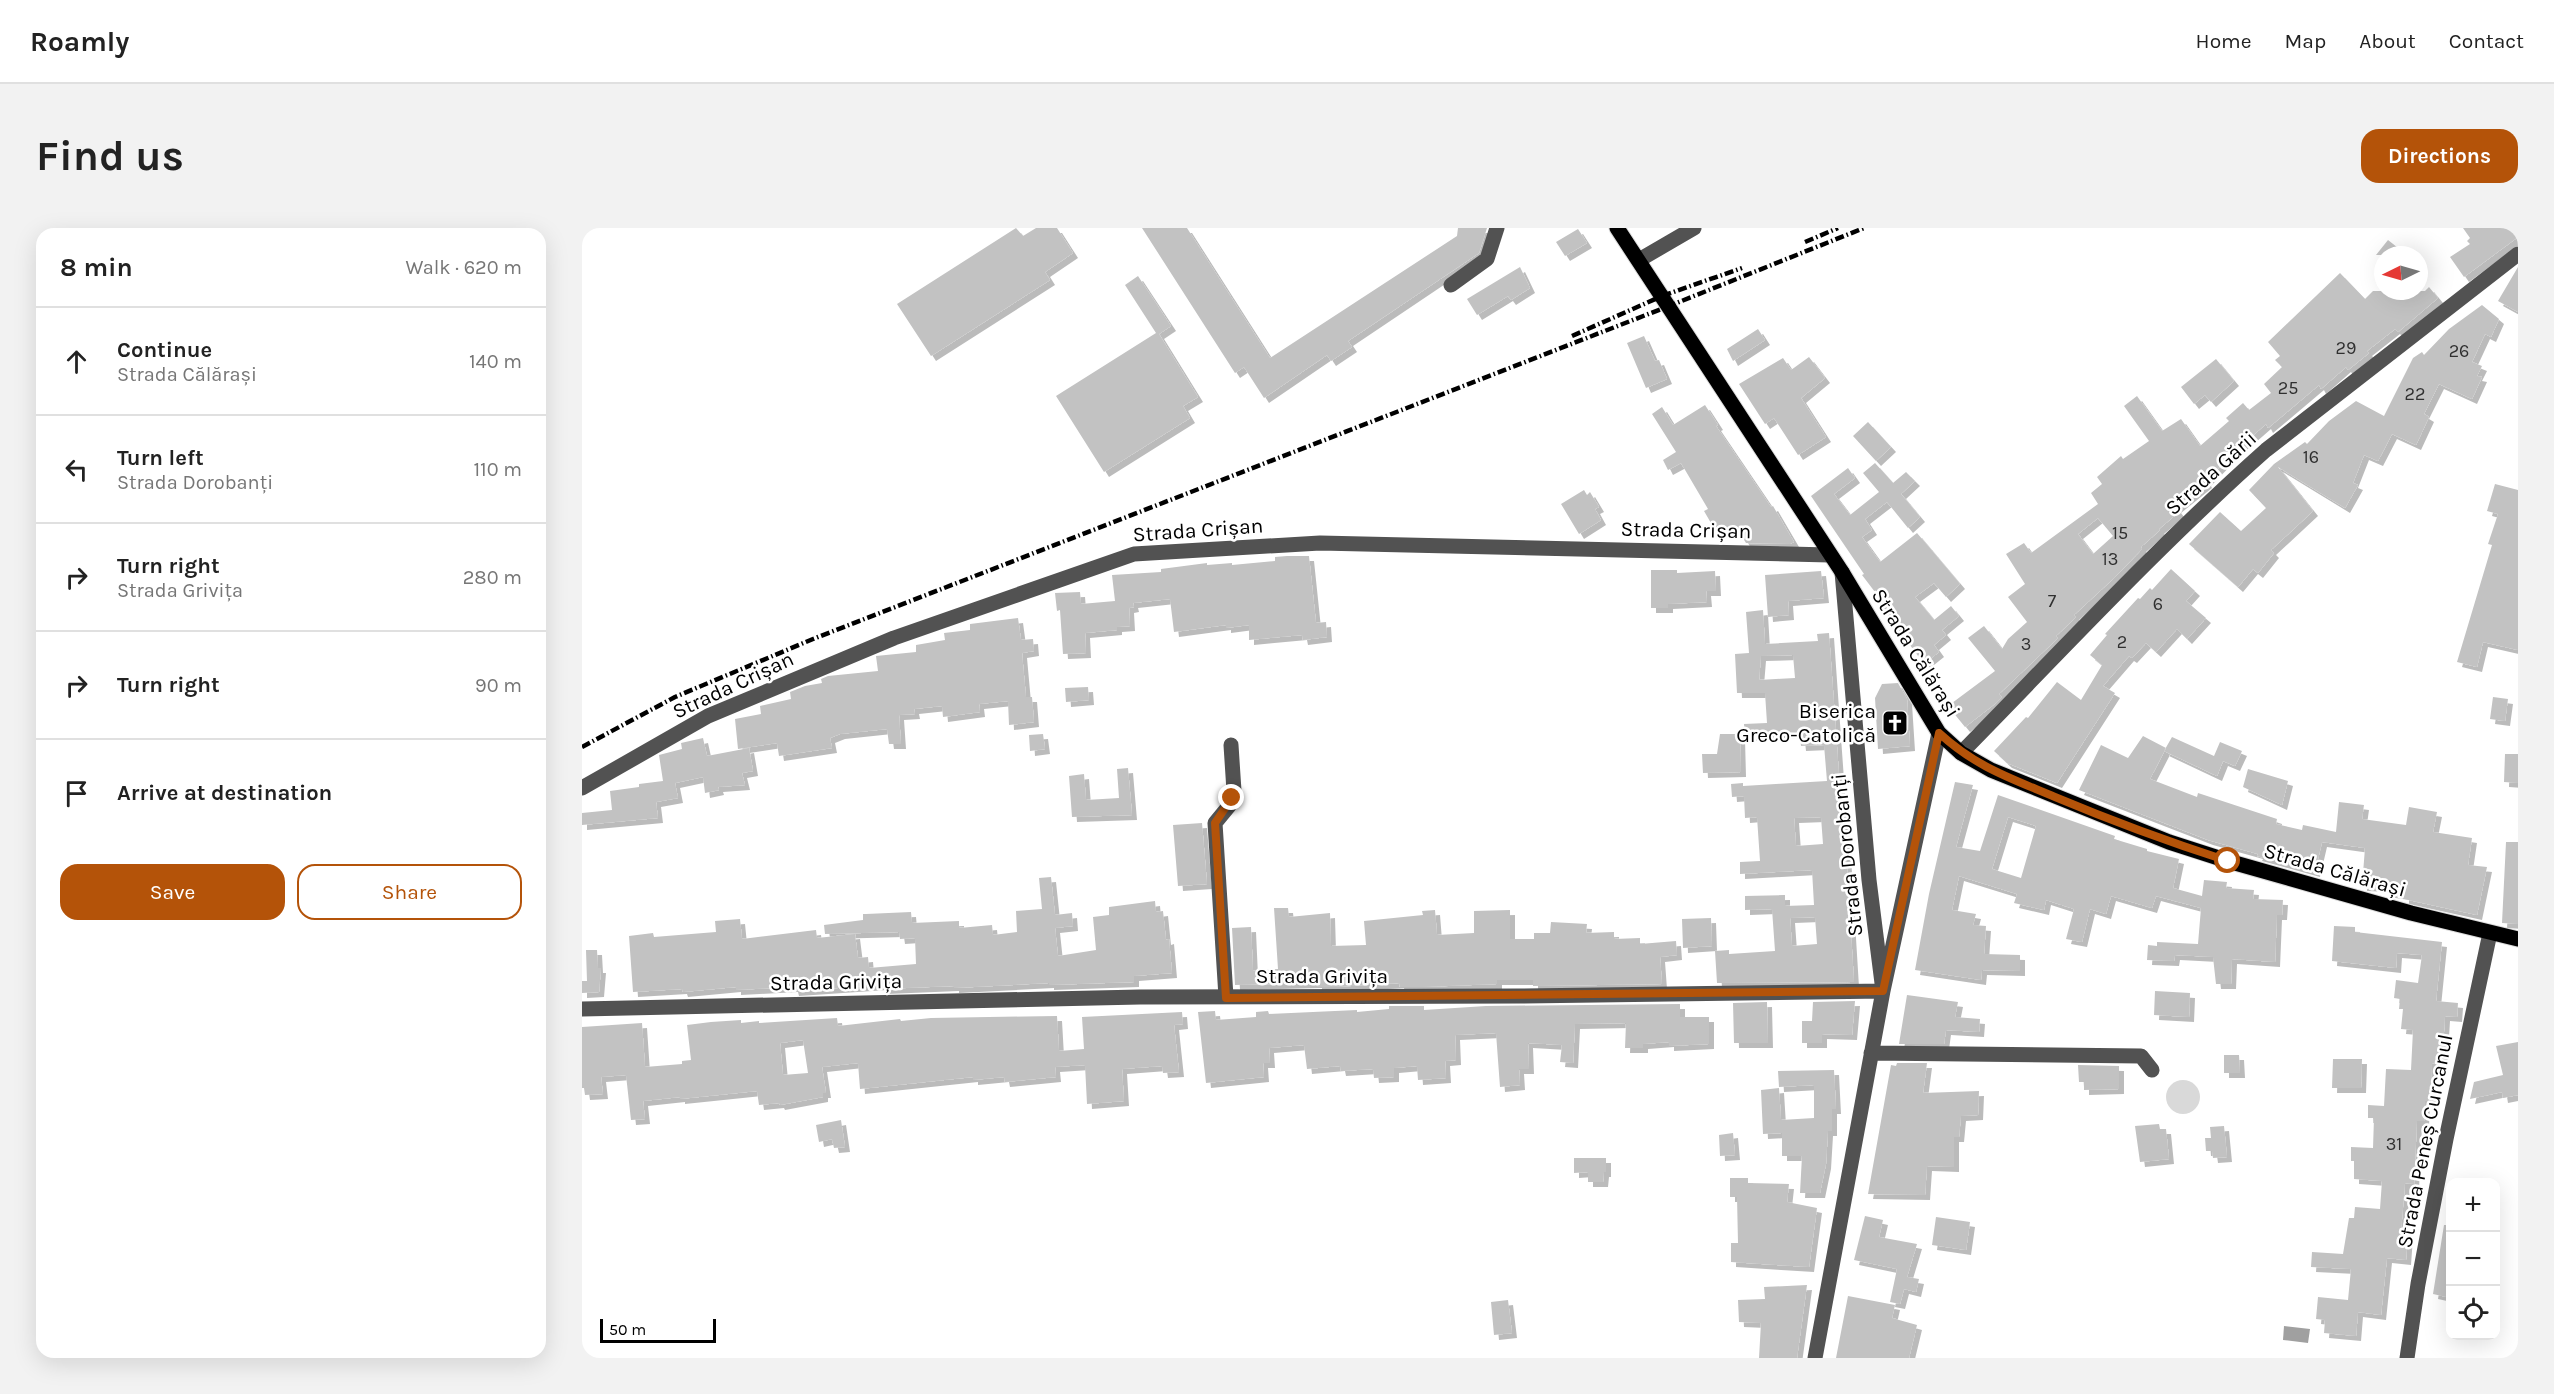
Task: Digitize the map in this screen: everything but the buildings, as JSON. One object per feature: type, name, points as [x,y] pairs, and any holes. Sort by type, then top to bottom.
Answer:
[{"type":"main road","name":"Strada Călărași","points":[[1617,228],[1842,572],[1939,733],[1961,753],[1991,770],[2169,842],[2228,861],[2518,939]]},
{"type":"street","points":[[1450,285],[1487,259],[1497,228]]},
{"type":"street","points":[[1639,260],[1694,228]]},
{"type":"street","name":"Strada Gării","points":[[1961,753],[2173,536],[2230,482],[2266,450],[2518,254]]},
{"type":"street","name":"Strada Crișan","points":[[582,788],[719,712],[894,638],[1134,554],[1320,543],[1830,555]]},
{"type":"street","name":"Strada Dorobanți","points":[[1842,572],[1869,880],[1883,991]]},
{"type":"street","name":"Strada Dorobanți","points":[[1815,1358],[1883,991],[1939,733]]},
{"type":"street","points":[[1226,998],[1215,823],[1229,806],[1234,791],[1231,745]]},
{"type":"street","name":"Strada Peneș Curcanul","points":[[2407,1358],[2418,1284],[2444,1150],[2490,933]]},
{"type":"street","name":"Strada Grivița","points":[[582,1009],[1140,997],[1883,991]]},
{"type":"street","points":[[1871,1053],[2141,1056],[2152,1070]]},
{"type":"shaded area","points":[[2183,1080],[2195,1085],[2200,1097],[2195,1109],[2183,1114],[2171,1109],[2166,1097],[2171,1085]]},
{"type":"shaded area","points":[[2284,1326],[2310,1329],[2308,1343],[2283,1340]]},
{"type":"railway","points":[[1805,242],[1838,228]]},
{"type":"railway","points":[[582,747],[675,697],[813,639],[1864,228]]},
{"type":"railway","points":[[1572,336],[1662,296],[1742,268]]},
{"type":"place","name":"Biserica Greco-Catolică","points":[[1895,723]]},
{"type":"route","points":[[1232,798],[1229,806],[1218,816],[1215,823],[1226,998],[1883,991],[1939,733],[1961,753],[1991,770],[2093,813],[2169,842],[2228,861]]}]
